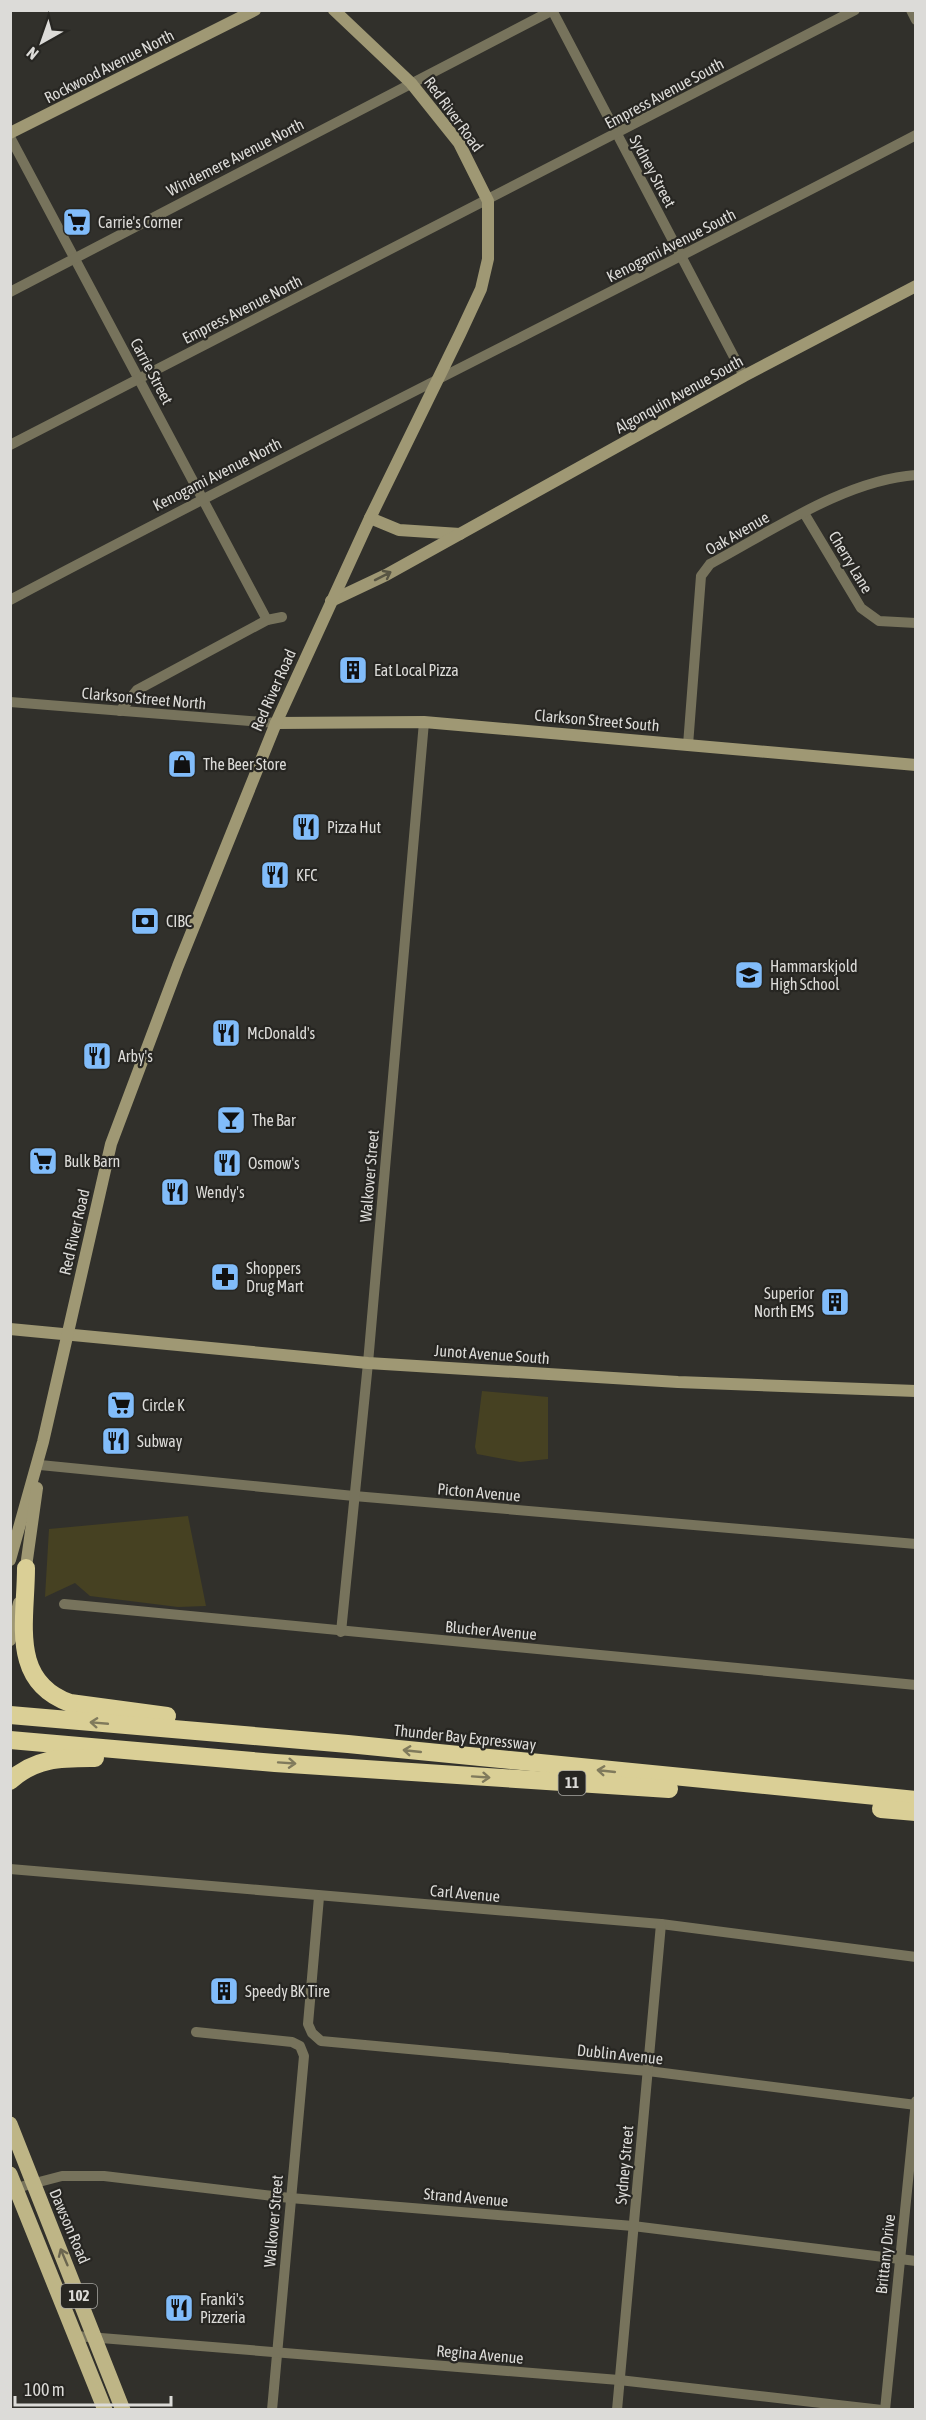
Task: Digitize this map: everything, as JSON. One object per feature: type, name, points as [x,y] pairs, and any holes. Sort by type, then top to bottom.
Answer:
[{"type":"highway","points":[[18,1564],[26,1657],[38,1683],[58,1699],[80,1705],[177,1717],[241,1734]]},
{"type":"highway","name":"Thunder Bay Expressway","points":[[10,1715],[241,1734],[915,1800]]},
{"type":"highway","name":"11","points":[[10,1740],[228,1759],[675,1790],[915,1812]]},
{"type":"highway","points":[[10,1781],[26,1769],[55,1758],[228,1759]]},
{"type":"main road","name":"Rockwood Avenue North","points":[[10,135],[255,10]]},
{"type":"main road","name":"Red River Road","points":[[43,1442],[111,1144],[178,966],[276,723],[370,518],[481,289],[488,259],[488,201],[459,143],[411,83],[334,10]]},
{"type":"main road","name":"Algonquin Avenue South","points":[[331,601],[386,576],[744,376],[915,286]]},
{"type":"main road","points":[[370,518],[399,530],[461,534]]},
{"type":"main road","name":"Clarkson Street South","points":[[276,723],[424,722],[915,765]]},
{"type":"main road","name":"Junot Avenue South","points":[[10,1329],[368,1363],[678,1382],[915,1391]]},
{"type":"main road","points":[[18,1564],[43,1442]]},
{"type":"main road","points":[[10,1640],[18,1564],[43,1442]]},
{"type":"main road","name":"Dawson Road","points":[[10,2124],[123,2409]]},
{"type":"main road","name":"102","points":[[13,2181],[105,2409]]},
{"type":"street","name":"Empress Avenue South","points":[[488,201],[855,10]]},
{"type":"street","points":[[911,10],[915,20]]},
{"type":"street","name":"Windemere Avenue North","points":[[10,292],[552,11]]},
{"type":"street","name":"Sydney Street","points":[[552,11],[744,376]]},
{"type":"street","name":"Carrie Street","points":[[10,135],[73,258],[139,377],[201,499],[267,620]]},
{"type":"street","name":"Kenogami Avenue South","points":[[439,378],[681,258],[915,135]]},
{"type":"street","name":"Empress Avenue North","points":[[10,445],[139,377],[488,201]]},
{"type":"street","name":"Kenogami Avenue North","points":[[10,600],[201,499],[439,378]]},
{"type":"street","name":"Oak Avenue","points":[[688,745],[701,576],[710,564],[804,513],[873,481],[915,475]]},
{"type":"street","name":"Cherry Lane","points":[[804,513],[861,608],[879,621],[915,623]]},
{"type":"street","points":[[120,711],[137,690],[267,620],[282,616]]},
{"type":"street","name":"Clarkson Street North","points":[[10,702],[276,723]]},
{"type":"street","name":"Walkover Street","points":[[341,1632],[368,1363],[424,722]]},
{"type":"street","name":"Picton Avenue","points":[[40,1465],[354,1496],[915,1544]]},
{"type":"street","name":"Blucher Avenue","points":[[64,1604],[915,1685]]},
{"type":"street","name":"Carl Avenue","points":[[10,1869],[319,1897],[661,1924],[915,1957]]},
{"type":"street","name":"Dublin Avenue","points":[[319,1897],[308,2024],[312,2033],[321,2041],[648,2071],[915,2104]]},
{"type":"street","name":"Sydney Street","points":[[617,2409],[661,1924]]},
{"type":"street","name":"Walkover Street","points":[[196,2032],[292,2042],[300,2046],[304,2056],[272,2409]]},
{"type":"street","name":"Brittany Drive","points":[[883,2409],[915,2104]]},
{"type":"street","name":"Strand Avenue","points":[[13,2181],[33,2183],[62,2176],[104,2176],[290,2198],[633,2226],[915,2260]]},
{"type":"street","name":"Regina Avenue","points":[[76,2336],[619,2380],[883,2409]]},
{"type":"shaded area","points":[[482,1391],[548,1397],[548,1459],[520,1462],[477,1454],[475,1447]]},
{"type":"shaded area","points":[[188,1516],[206,1606],[178,1607],[90,1596],[75,1583],[45,1597],[49,1529]]},
{"type":"place","name":"Carrie's Corner","points":[[77,222]]},
{"type":"place","name":"Eat Local Pizza","points":[[353,670]]},
{"type":"place","name":"The Beer Store","points":[[182,764]]},
{"type":"place","name":"Pizza Hut","points":[[306,827]]},
{"type":"place","name":"KFC","points":[[275,875]]},
{"type":"place","name":"CIBC","points":[[145,921]]},
{"type":"place","name":"Hammarskjold High School","points":[[749,975]]},
{"type":"place","name":"McDonald's","points":[[226,1033]]},
{"type":"place","name":"Arby's","points":[[97,1056]]},
{"type":"place","name":"The Bar","points":[[231,1120]]},
{"type":"place","name":"Bulk Barn","points":[[43,1161]]},
{"type":"place","name":"Osmow's","points":[[227,1163]]},
{"type":"place","name":"Wendy's","points":[[175,1192]]},
{"type":"place","name":"Shoppers Drug Mart","points":[[225,1277]]},
{"type":"place","name":"Superior North EMS","points":[[835,1302]]},
{"type":"place","name":"Circle K","points":[[121,1405]]},
{"type":"place","name":"Subway","points":[[116,1441]]},
{"type":"place","name":"Speedy BK Tire","points":[[224,1991]]},
{"type":"place","name":"Franki's Pizzeria","points":[[179,2308]]}]
